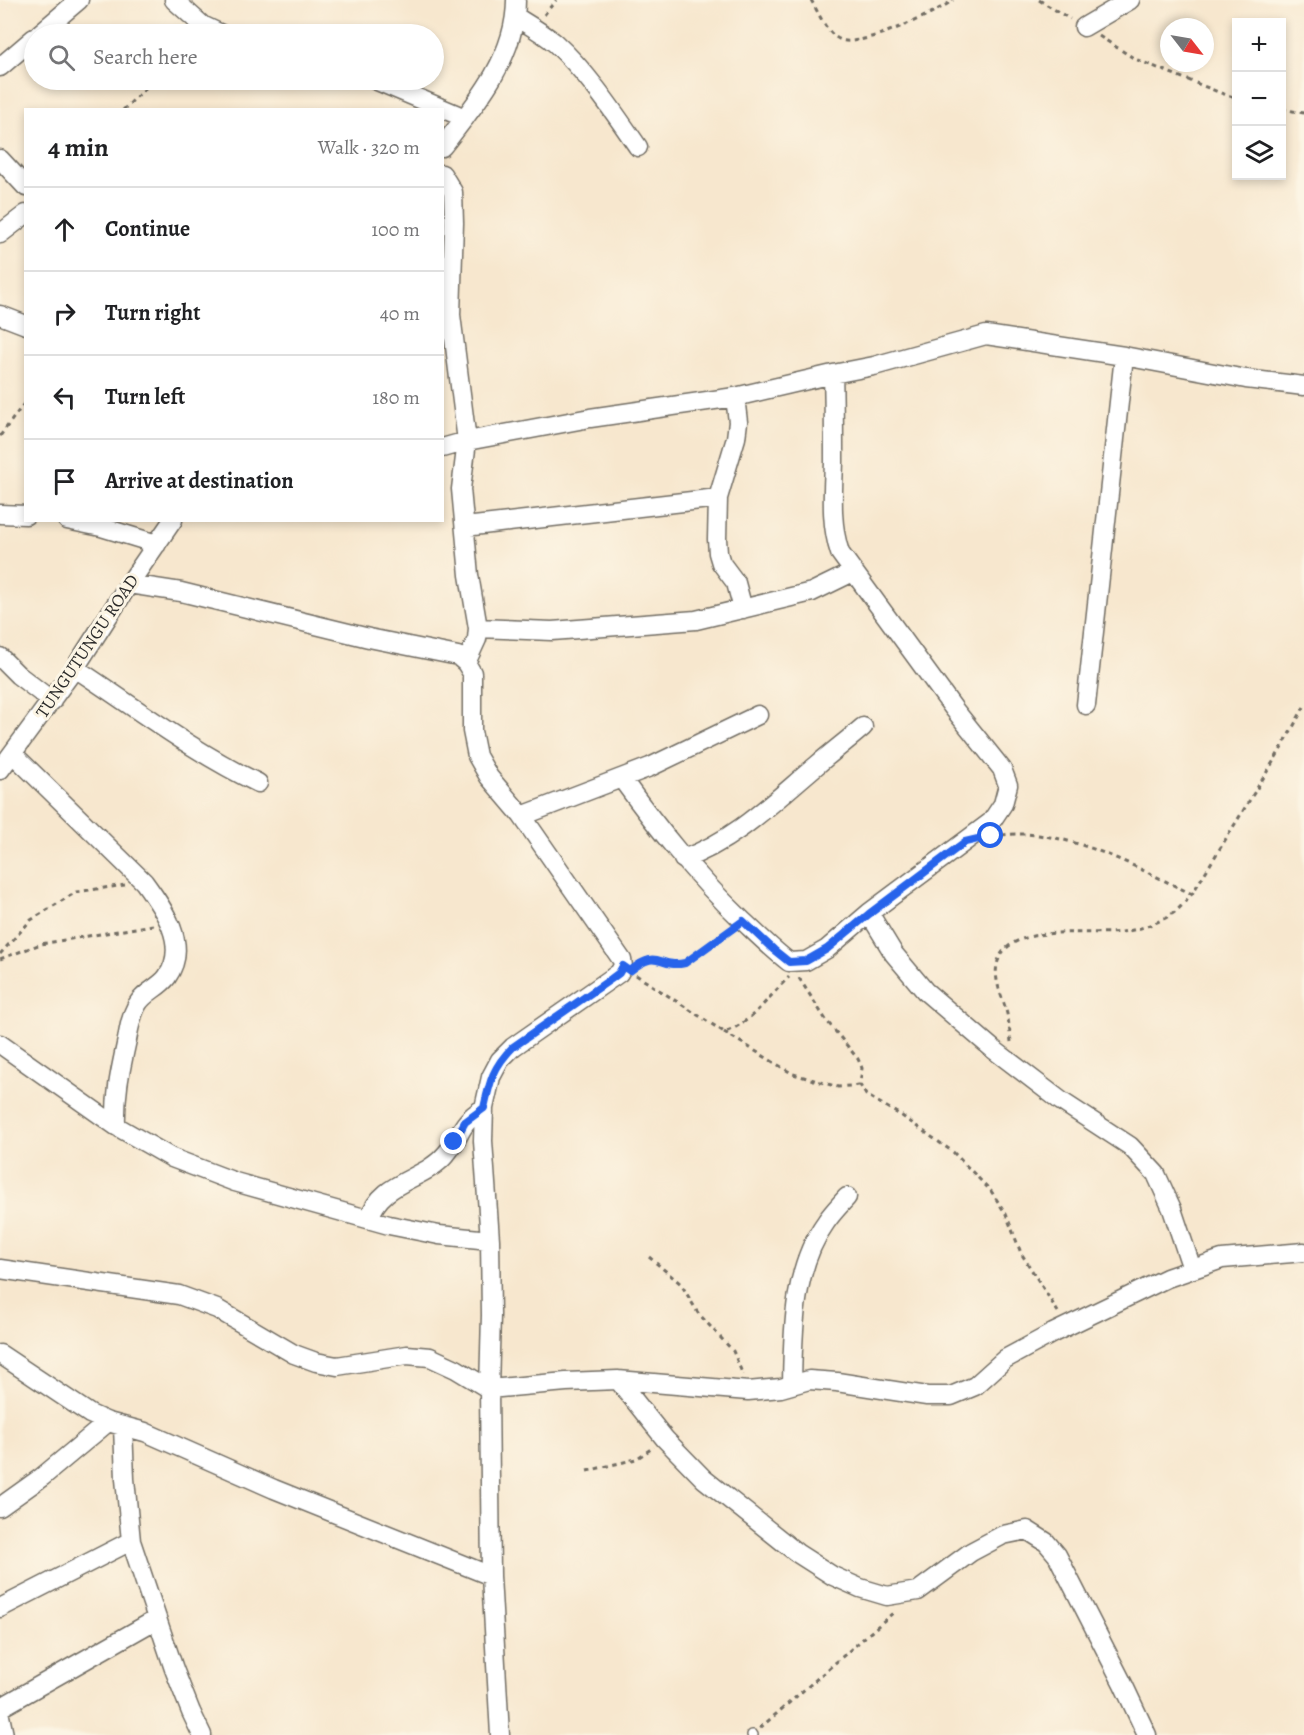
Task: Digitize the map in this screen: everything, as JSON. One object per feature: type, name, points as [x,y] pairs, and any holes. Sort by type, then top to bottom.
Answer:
[{"type":"street","points":[[51,24],[79,0]]},
{"type":"street","points":[[174,0],[201,24]]},
{"type":"street","points":[[1084,27],[1130,0]]},
{"type":"street","points":[[444,144],[493,76],[511,40],[516,9]]},
{"type":"street","points":[[516,9],[570,59],[599,92],[638,147]]},
{"type":"street","points":[[0,67],[24,47]]},
{"type":"street","points":[[399,90],[441,108]]},
{"type":"street","points":[[444,109],[465,118]]},
{"type":"street","points":[[0,159],[24,185]]},
{"type":"street","points":[[444,177],[453,192],[451,315],[467,441],[461,489],[469,575],[478,628],[477,639],[466,663]]},
{"type":"street","points":[[0,234],[24,216]]},
{"type":"street","points":[[0,315],[24,324]]},
{"type":"street","points":[[444,447],[590,418],[735,397],[874,366],[986,335],[1124,356],[1246,380],[1304,386]]},
{"type":"street","points":[[1086,705],[1124,356]]},
{"type":"street","points":[[622,779],[683,859],[743,921],[789,962],[806,961],[827,949],[869,914],[991,822],[1003,804],[1008,786],[1002,769],[954,709],[840,553],[834,536],[833,374]]},
{"type":"street","points":[[735,397],[738,422],[736,438],[718,498],[716,516],[718,553],[721,563],[736,583],[743,609]]},
{"type":"street","points":[[465,527],[718,498]]},
{"type":"street","points":[[0,514],[24,514]]},
{"type":"street","points":[[77,522],[157,544]]},
{"type":"street","name":"TUNGUTUNGU ROAD","points":[[0,770],[75,668],[172,522]]},
{"type":"street","points":[[478,628],[552,631],[696,620],[812,592],[852,572]]},
{"type":"street","points":[[129,584],[181,592],[347,633],[458,657],[466,663],[472,673],[472,731],[477,756],[489,777],[522,816],[615,949],[626,969],[513,1047],[500,1060],[491,1077],[484,1108],[484,1151],[490,1240],[491,1576],[500,1735]]},
{"type":"street","points":[[0,657],[18,675],[52,701]]},
{"type":"street","points":[[75,668],[191,747],[220,765],[258,783]]},
{"type":"street","points":[[522,816],[622,779],[758,715]]},
{"type":"street","points":[[683,859],[721,842],[745,825],[863,727]]},
{"type":"street","points":[[13,754],[144,882],[170,922],[175,937],[175,961],[167,978],[145,995],[137,1005],[130,1023],[115,1098],[116,1126]]},
{"type":"street","points":[[869,914],[894,954],[925,991],[1016,1067],[1061,1101],[1130,1146],[1156,1174],[1172,1209],[1192,1269]]},
{"type":"street","points":[[0,1044],[116,1126],[172,1158],[235,1182],[389,1225],[439,1235],[490,1240]]},
{"type":"street","points":[[369,1219],[375,1204],[382,1197],[447,1154],[465,1122],[484,1108]]},
{"type":"street","points":[[792,1384],[793,1329],[800,1284],[811,1250],[825,1223],[847,1197]]},
{"type":"street","points":[[0,1269],[179,1295],[216,1309],[294,1354],[316,1362],[337,1366],[407,1355],[430,1357],[456,1369],[489,1389],[618,1380],[748,1392],[773,1390],[809,1380],[927,1396],[951,1396],[975,1386],[1005,1359],[1167,1278],[1222,1259],[1304,1252]]},
{"type":"street","points":[[0,1354],[90,1414],[175,1444],[274,1489],[491,1576]]},
{"type":"street","points":[[618,1380],[665,1439],[704,1479],[797,1553],[860,1588],[887,1596],[918,1591],[971,1552],[1003,1535],[1027,1530],[1046,1542],[1057,1555],[1147,1735]]},
{"type":"street","points":[[0,1507],[115,1424]]},
{"type":"street","points":[[115,1424],[125,1479],[131,1541],[191,1712],[202,1735]]},
{"type":"street","points":[[0,1608],[131,1541]]},
{"type":"street","points":[[0,1708],[157,1619]]},
{"type":"street","points":[[0,1716],[4,1735]]},
{"type":"path","points":[[811,0],[829,32],[842,41],[858,42],[925,17],[953,0]]},
{"type":"path","points":[[1039,0],[1135,59],[1232,97]]},
{"type":"path","points":[[125,108],[144,90]]},
{"type":"path","points":[[1286,110],[1304,113]]},
{"type":"path","points":[[0,436],[24,404]]},
{"type":"path","points":[[1016,1067],[1007,1014],[997,986],[998,961],[1008,945],[1022,938],[1064,933],[1122,932],[1162,919],[1177,910],[1192,894],[1281,749],[1304,707]]},
{"type":"path","points":[[999,835],[1038,834],[1070,841],[1192,894]]},
{"type":"path","points":[[0,954],[31,920],[76,892],[144,882]]},
{"type":"path","points":[[626,969],[651,958],[678,965],[685,963],[743,921]]},
{"type":"path","points":[[0,959],[41,944],[170,922]]},
{"type":"path","points":[[626,969],[793,1074],[838,1087],[860,1085]]},
{"type":"path","points":[[724,1032],[736,1028],[747,1019],[794,971],[826,1020],[858,1059],[862,1068],[860,1085],[866,1095],[902,1116],[953,1152],[991,1191],[1006,1215],[1021,1253],[1067,1326]]},
{"type":"path","points":[[649,1257],[681,1284],[698,1312],[733,1351],[748,1392]]},
{"type":"path","points":[[587,1471],[636,1459],[665,1439]]},
{"type":"path","points":[[752,1735],[918,1591]]},
{"type":"route","points":[[454,1142],[465,1122],[484,1108],[491,1077],[500,1060],[513,1047],[619,973],[623,966],[630,971],[642,961],[651,958],[678,965],[685,963],[743,921],[789,962],[806,961],[827,949],[869,914],[965,842],[991,836]]}]
